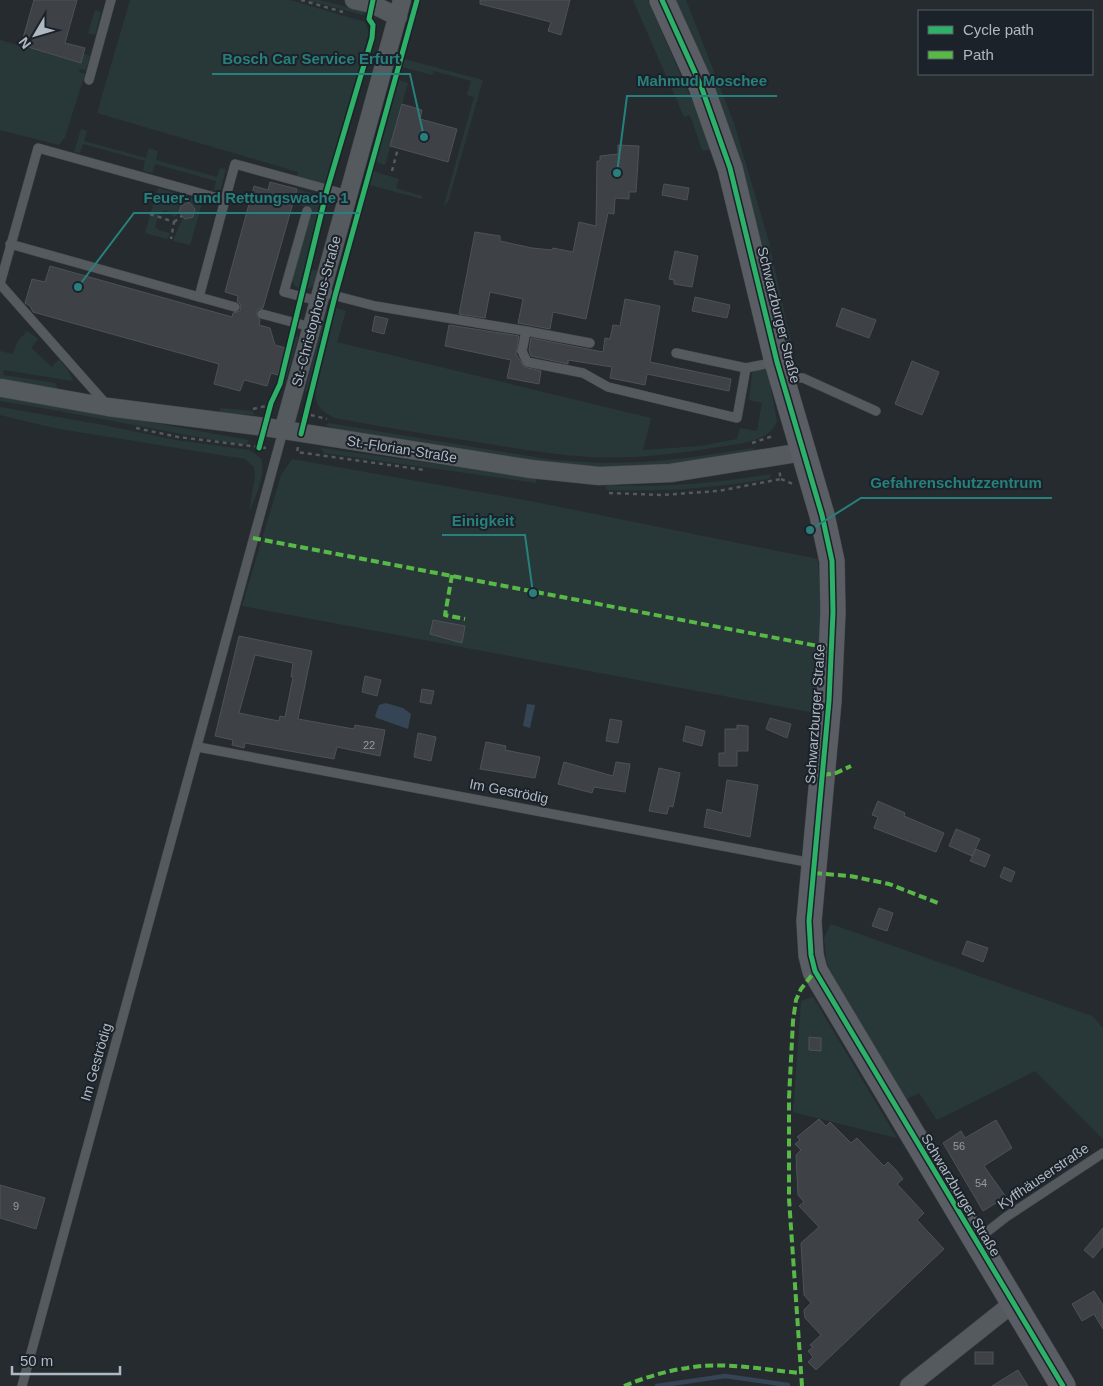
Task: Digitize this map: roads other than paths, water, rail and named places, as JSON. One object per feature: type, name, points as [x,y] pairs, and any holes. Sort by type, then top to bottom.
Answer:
[{"type":"street","name":"St.-Christophorus-Straße","points":[[283,431],[402,0]]},
{"type":"street","name":"Schwarzburger Straße","points":[[662,0],[701,86],[730,168],[780,369],[822,515],[832,561],[833,612],[829,701],[809,921],[811,956],[815,971],[975,1242],[1004,1311],[1063,1386]]},
{"type":"street","points":[[353,7],[372,4],[398,17]]},
{"type":"street","name":"St.-Florian-Straße","points":[[2,388],[108,406],[531,469],[599,476],[671,473],[803,452]]},
{"type":"street","points":[[909,1386],[1004,1311]]},
{"type":"lane","points":[[89,80],[111,0]]},
{"type":"lane","points":[[108,406],[0,284],[38,148],[225,200]]},
{"type":"lane","points":[[199,296],[235,164],[348,195]]},
{"type":"lane","points":[[306,211],[284,292],[590,343]]},
{"type":"lane","points":[[10,244],[235,307]]},
{"type":"lane","points":[[262,314],[311,327]]},
{"type":"lane","points":[[526,331],[522,351],[527,362],[583,373],[608,387],[737,418],[746,368]]},
{"type":"lane","points":[[676,353],[746,368],[769,362],[780,369],[876,411]]},
{"type":"lane","name":"Im Geströdig","points":[[22,1386],[283,431]]},
{"type":"lane","name":"Im Geströdig","points":[[198,746],[815,863]]},
{"type":"lane","name":"Kyffhäuserstraße","points":[[975,1242],[1006,1217],[1103,1152]]},
{"type":"water","points":[[386,703],[403,708],[411,714],[408,729],[375,716],[379,705]]},
{"type":"water","points":[[527,704],[535,705],[530,728],[523,726]]},
{"type":"waterway","points":[[657,1386],[725,1376],[788,1385]]},
{"type":"place","name":"Bosch Car Service Erfurt","points":[[424,137]]},
{"type":"place","name":"Mahmud Moschee","points":[[617,173]]},
{"type":"place","name":"Feuer- und Rettungswache 1","points":[[78,287]]},
{"type":"place","name":"Gefahrenschutzzentrum","points":[[810,530]]},
{"type":"place","name":"Einigkeit","points":[[533,593]]}]
